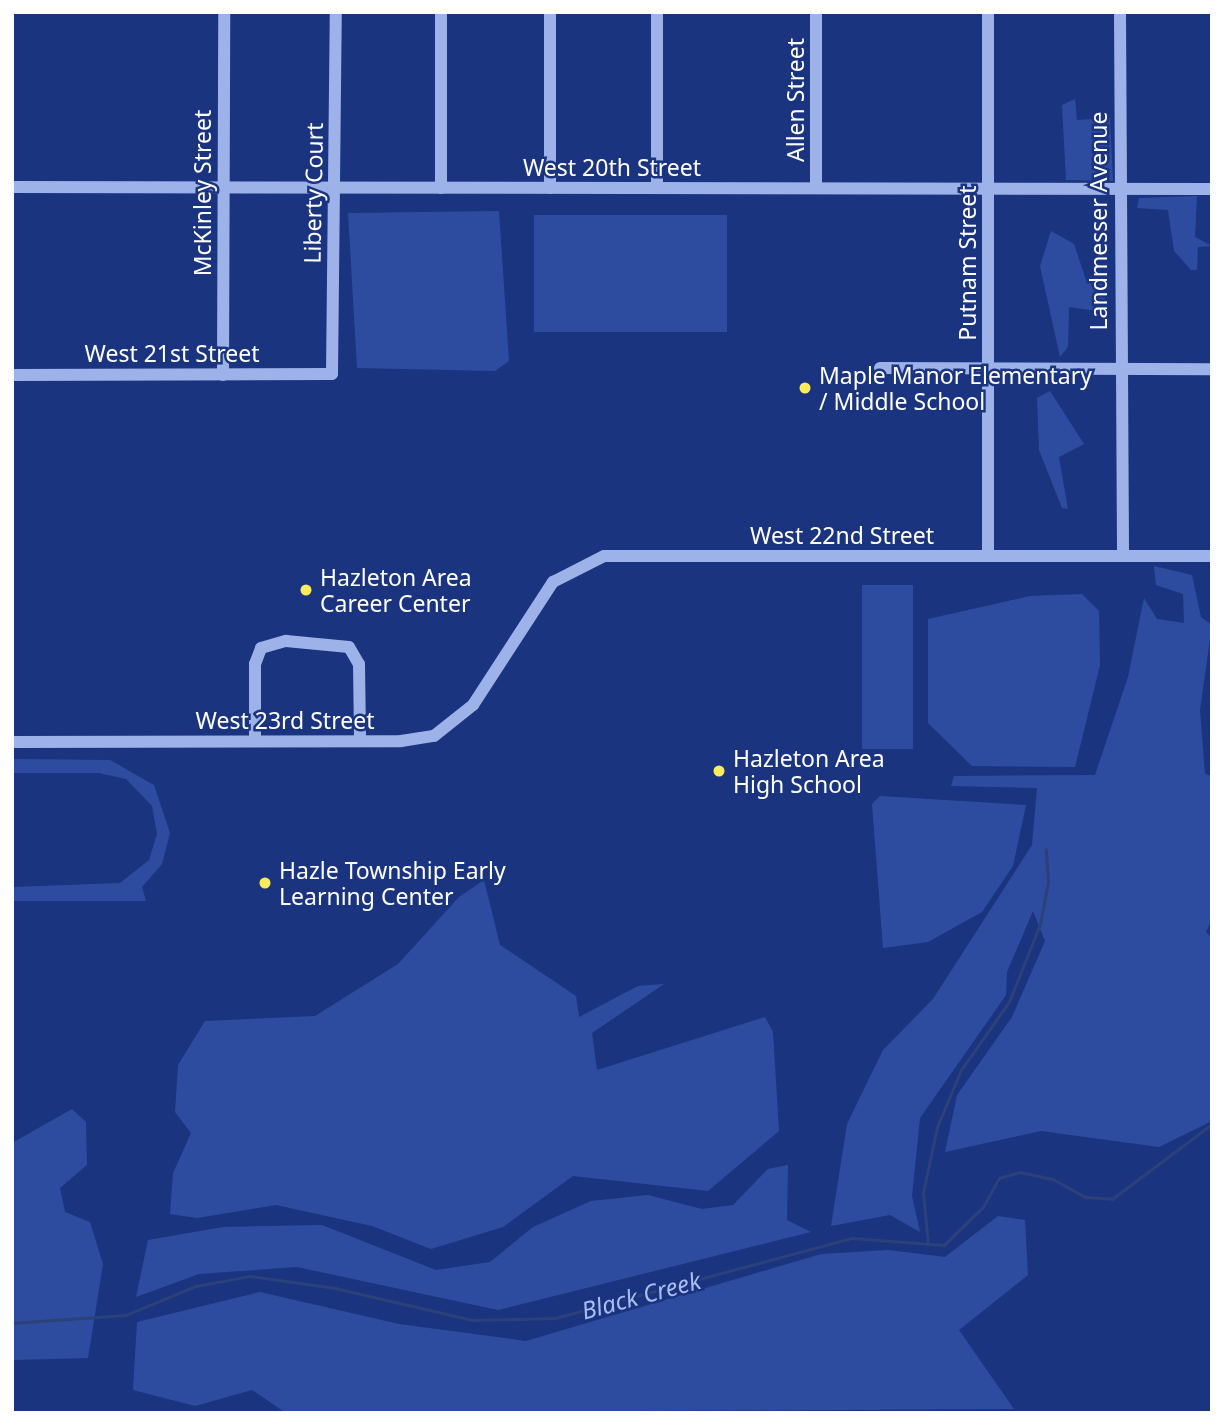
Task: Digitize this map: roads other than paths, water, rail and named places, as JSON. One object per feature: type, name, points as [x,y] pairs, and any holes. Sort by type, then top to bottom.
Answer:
[{"type":"street","name":"McKinley Street","points":[[223,375],[224,12]]},
{"type":"street","name":"Liberty Court","points":[[332,374],[336,12]]},
{"type":"street","points":[[441,12],[441,188]]},
{"type":"street","points":[[550,12],[550,188]]},
{"type":"street","points":[[657,12],[657,188]]},
{"type":"street","name":"Allen Street","points":[[816,12],[816,188]]},
{"type":"street","name":"Putnam Street","points":[[988,12],[988,556]]},
{"type":"street","name":"Landmesser Avenue","points":[[1119,12],[1122,555]]},
{"type":"street","name":"West 20th Street","points":[[12,187],[1212,189]]},
{"type":"street","points":[[880,368],[1212,369]]},
{"type":"street","name":"West 21st Street","points":[[12,375],[332,374]]},
{"type":"street","name":"West 22nd Street","points":[[512,642],[553,582],[604,556],[1212,556]]},
{"type":"street","points":[[255,741],[255,664],[261,648],[286,641],[349,647],[359,664],[360,740]]},
{"type":"street","name":"West 23rd Street","points":[[12,742],[360,740],[435,736],[473,705],[512,642]]},
{"type":"waterway","points":[[928,1245],[923,1193],[937,1127],[961,1070],[1009,1002],[1040,924],[1048,882],[1046,850]]},
{"type":"waterway","name":"Black Creek","points":[[12,1323],[126,1315],[196,1286],[250,1276],[335,1288],[472,1320],[555,1318],[852,1238],[944,1245],[983,1207],[999,1178],[1020,1172],[1053,1179],[1086,1197],[1112,1199],[1212,1124]]},
{"type":"place","name":"Maple Manor Elementary / Middle School","points":[[805,388]]},
{"type":"place","name":"Hazleton Area Career Center","points":[[306,590]]},
{"type":"place","name":"Hazleton Area High School","points":[[719,771]]},
{"type":"place","name":"Hazle Township Early Learning Center","points":[[265,883]]}]
